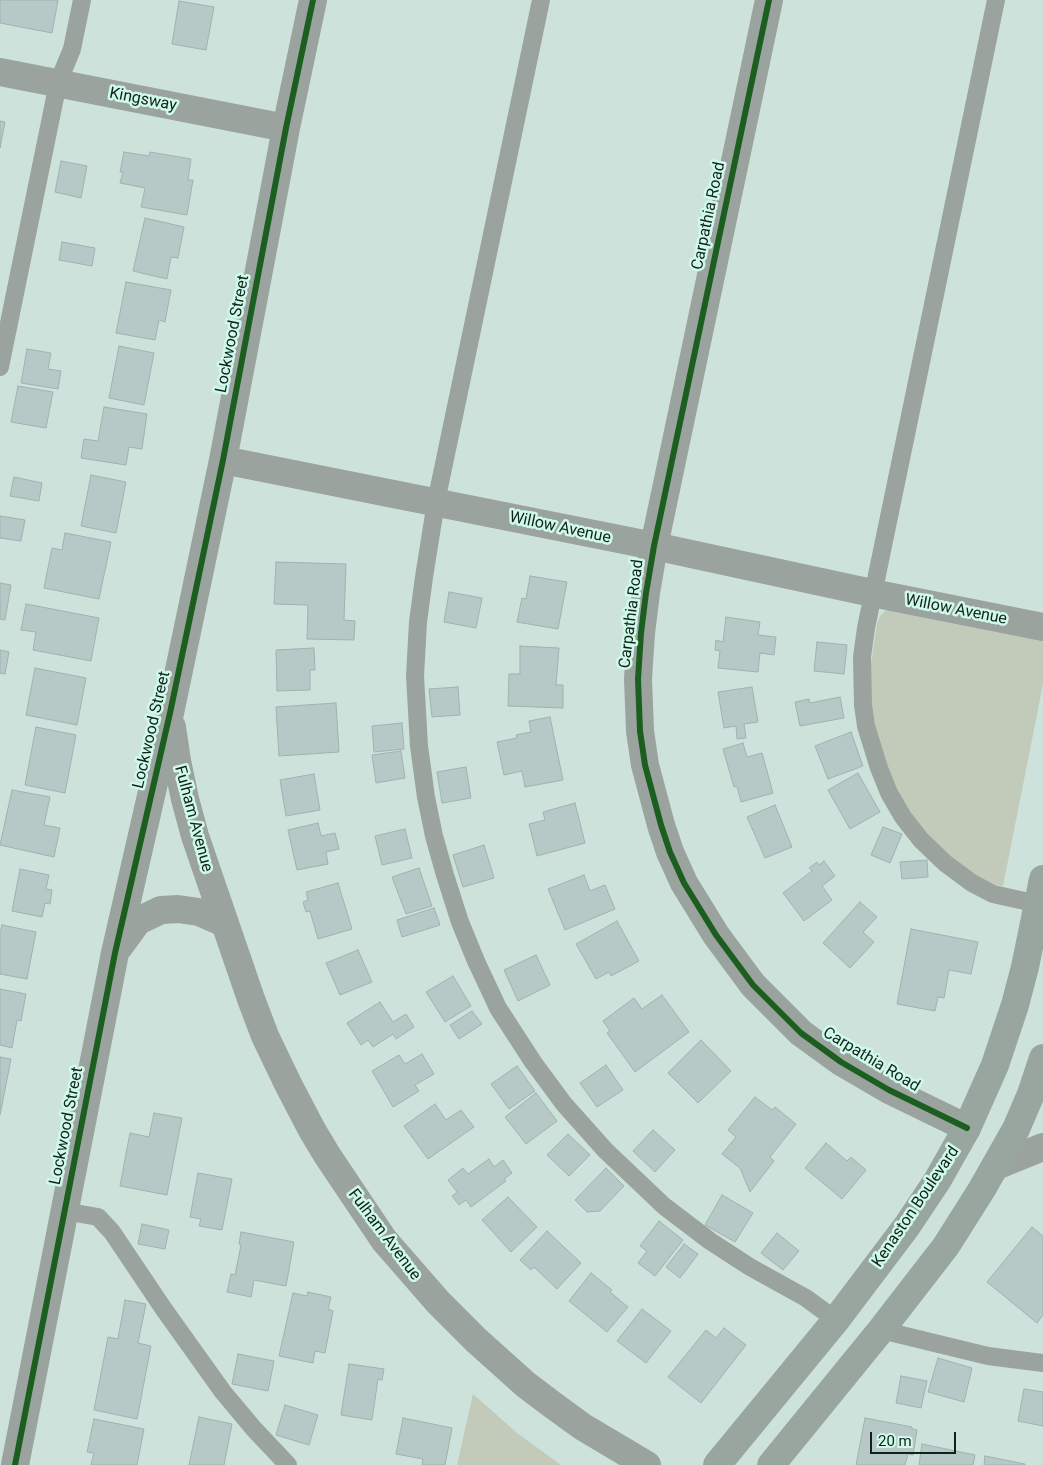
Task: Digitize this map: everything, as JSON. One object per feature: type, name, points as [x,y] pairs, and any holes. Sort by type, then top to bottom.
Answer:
[{"type":"main road","name":"Kenaston Boulevard","points":[[717,1465],[836,1320],[907,1226],[937,1181],[967,1128],[983,1094],[1005,1037],[1022,976],[1040,892]]},
{"type":"main road","points":[[772,1465],[882,1330],[946,1246],[996,1166],[1016,1128],[1042,1070]]},
{"type":"street","name":"Lockwood Street","points":[[15,1465],[115,953],[170,713],[223,460],[286,128],[313,0]]},
{"type":"street","name":"Carpathia Road","points":[[768,0],[646,592],[638,679],[640,731],[645,765],[670,852],[684,883],[699,909],[738,966],[759,991],[801,1033],[841,1062],[873,1081],[967,1128]]},
{"type":"street","name":"Kingsway","points":[[0,72],[286,128]]},
{"type":"street","name":"Willow Avenue","points":[[223,460],[654,546],[872,594],[1043,628]]},
{"type":"street","name":"Fulham Avenue","points":[[170,713],[185,800],[224,923],[265,1036],[326,1155],[384,1240],[438,1302],[476,1340],[526,1384],[583,1427],[647,1465]]},
{"type":"street","points":[[115,953],[138,921],[161,910],[178,909],[199,912],[224,923]]},
{"type":"street","points":[[996,1166],[1043,1147]]},
{"type":"lane","points":[[0,367],[58,83],[72,49],[82,0]]},
{"type":"lane","points":[[541,0],[436,502],[418,622],[415,676],[419,746],[434,836],[460,922],[498,1008],[533,1062],[564,1104],[605,1150],[664,1206],[710,1241],[750,1267],[806,1298],[836,1320]]},
{"type":"lane","points":[[996,0],[872,594],[862,657],[863,705],[866,726],[889,793],[903,817],[921,840],[944,863],[972,884],[993,894],[1040,892]]},
{"type":"lane","points":[[64,1210],[98,1217],[112,1232],[223,1392],[288,1465]]},
{"type":"lane","points":[[882,1330],[988,1356],[1043,1363]]},
{"type":"green space","points":[[893,607],[1043,637],[1043,684],[1003,886],[996,885],[979,877],[949,858],[918,827],[902,804],[874,732],[871,702],[870,671],[877,623],[880,616],[886,610]]},
{"type":"green space","points":[[473,1394],[517,1433],[561,1465],[457,1465]]},
{"type":"building","points":[[0,0],[58,0],[52,33],[0,23]]},
{"type":"building","points":[[179,1],[214,7],[206,50],[172,44]]},
{"type":"building","points":[[0,121],[5,122],[0,148]]},
{"type":"building","points":[[124,152],[149,156],[150,152],[191,159],[188,180],[193,180],[187,215],[141,207],[145,188],[120,183],[123,172],[120,172]]},
{"type":"building","points":[[61,161],[87,166],[81,198],[55,192]]},
{"type":"building","points":[[145,218],[184,227],[178,258],[171,257],[167,279],[133,271]]},
{"type":"building","points":[[62,242],[95,248],[92,266],[59,260]]},
{"type":"building","points":[[126,282],[171,290],[165,322],[159,320],[155,340],[116,333]]},
{"type":"building","points":[[119,346],[154,353],[144,405],[109,398]]},
{"type":"building","points":[[27,349],[51,353],[48,369],[61,371],[58,389],[21,383]]},
{"type":"building","points":[[18,386],[53,392],[46,428],[11,422]]},
{"type":"building","points":[[104,407],[147,414],[142,449],[129,447],[126,465],[81,458],[84,439],[98,441]]},
{"type":"building","points":[[91,475],[126,482],[116,533],[81,526]]},
{"type":"building","points":[[14,477],[42,483],[39,501],[10,496]]},
{"type":"building","points":[[0,516],[25,520],[21,541],[0,538]]},
{"type":"building","points":[[65,533],[111,542],[99,599],[44,588],[52,548],[62,550]]},
{"type":"building","points":[[276,562],[346,564],[344,620],[355,621],[354,640],[307,639],[308,605],[274,604]]},
{"type":"building","points":[[530,576],[567,582],[558,629],[517,622],[522,598],[526,599]]},
{"type":"building","points":[[0,583],[11,585],[5,620],[0,619]]},
{"type":"building","points":[[449,592],[482,598],[476,628],[444,622]]},
{"type":"building","points":[[26,604],[99,618],[91,661],[33,650],[36,632],[21,630]]},
{"type":"building","points":[[726,617],[760,622],[758,635],[776,637],[774,655],[760,653],[758,672],[718,668],[720,651],[715,650],[716,640],[723,642]]},
{"type":"building","points":[[817,642],[847,645],[844,674],[814,671]]},
{"type":"building","points":[[520,646],[559,648],[556,685],[563,685],[563,708],[508,706],[509,674],[520,674]]},
{"type":"building","points":[[314,648],[315,670],[310,670],[310,690],[277,691],[276,650]]},
{"type":"building","points":[[0,650],[9,652],[5,674],[0,673]]},
{"type":"building","points":[[35,668],[86,678],[77,725],[26,715]]},
{"type":"building","points":[[458,687],[460,715],[432,717],[429,689]]},
{"type":"building","points":[[752,687],[758,722],[744,724],[746,738],[737,739],[736,726],[724,728],[718,692]]},
{"type":"building","points":[[840,697],[844,718],[800,726],[795,702],[809,699],[810,703]]},
{"type":"building","points":[[336,703],[339,752],[279,756],[276,707]]},
{"type":"building","points":[[550,717],[563,780],[525,787],[522,771],[504,775],[497,742],[517,738],[516,735],[531,732],[529,721]]},
{"type":"building","points":[[402,723],[404,749],[374,752],[372,726]]},
{"type":"building","points":[[36,727],[76,735],[65,793],[25,785]]},
{"type":"building","points":[[851,732],[863,766],[828,779],[815,746]]},
{"type":"building","points":[[743,743],[747,757],[762,753],[773,793],[741,802],[737,786],[734,787],[723,749]]},
{"type":"building","points":[[401,751],[405,778],[376,783],[372,755]]},
{"type":"building","points":[[466,767],[471,798],[442,803],[437,772]]},
{"type":"building","points":[[858,773],[880,812],[850,829],[828,790]]},
{"type":"building","points":[[314,774],[320,810],[286,816],[280,780]]},
{"type":"building","points":[[12,790],[50,797],[44,825],[60,828],[54,857],[0,845]]},
{"type":"building","points":[[575,803],[585,843],[537,856],[529,824],[545,820],[543,812]]},
{"type":"building","points":[[775,805],[792,847],[765,858],[747,817]]},
{"type":"building","points":[[318,823],[321,836],[335,833],[339,849],[326,852],[328,864],[297,870],[288,830]]},
{"type":"building","points":[[883,827],[902,834],[890,863],[871,855]]},
{"type":"building","points":[[405,829],[412,858],[382,865],[375,836]]},
{"type":"building","points":[[484,845],[494,878],[463,887],[453,855]]},
{"type":"building","points":[[927,860],[928,877],[902,879],[900,862]]},
{"type":"building","points":[[824,861],[835,876],[822,886],[832,900],[804,921],[783,893],[812,871],[809,868],[817,862],[819,865]]},
{"type":"building","points":[[419,868],[432,906],[406,914],[392,877]]},
{"type":"building","points":[[20,869],[49,875],[46,889],[52,890],[50,904],[45,903],[42,917],[12,911]]},
{"type":"building","points":[[584,875],[590,891],[605,885],[615,909],[565,930],[548,889]]},
{"type":"building","points":[[338,883],[352,929],[318,939],[310,911],[306,912],[303,902],[308,900],[306,892]]},
{"type":"building","points":[[860,902],[877,917],[863,932],[874,942],[850,968],[823,943]]},
{"type":"building","points":[[434,908],[440,925],[402,937],[397,920]]},
{"type":"building","points":[[617,921],[639,961],[611,976],[609,972],[596,979],[576,944]]},
{"type":"building","points":[[2,925],[36,932],[27,979],[0,974],[0,930]]},
{"type":"building","points":[[911,929],[978,942],[971,974],[949,970],[944,998],[938,997],[935,1011],[897,1004]]},
{"type":"building","points":[[358,950],[372,982],[340,995],[326,963]]},
{"type":"building","points":[[536,955],[550,985],[518,1001],[504,970]]},
{"type":"building","points":[[453,976],[471,1006],[445,1022],[426,992]]},
{"type":"building","points":[[0,989],[26,994],[21,1021],[17,1020],[12,1048],[0,1045]]},
{"type":"building","points":[[662,995],[689,1032],[635,1072],[607,1033],[610,1031],[603,1021],[634,998],[642,1009]]},
{"type":"building","points":[[380,1002],[393,1022],[406,1014],[414,1027],[396,1039],[393,1034],[373,1047],[368,1040],[361,1045],[347,1023]]},
{"type":"building","points":[[472,1011],[482,1024],[459,1039],[450,1025]]},
{"type":"building","points":[[701,1040],[731,1071],[698,1103],[668,1073]]},
{"type":"building","points":[[422,1054],[434,1074],[415,1085],[419,1091],[393,1107],[372,1071],[399,1055],[405,1064]]},
{"type":"building","points":[[0,1057],[11,1059],[0,1115]]},
{"type":"building","points":[[606,1065],[623,1090],[597,1107],[580,1083]]},
{"type":"building","points":[[517,1066],[535,1091],[509,1109],[491,1084]]},
{"type":"building","points":[[536,1093],[557,1121],[526,1144],[505,1117]]},
{"type":"building","points":[[755,1097],[772,1110],[775,1107],[796,1124],[770,1157],[774,1161],[750,1192],[740,1168],[722,1154],[736,1137],[728,1130]]},
{"type":"building","points":[[435,1104],[446,1120],[461,1110],[474,1127],[428,1159],[404,1126]]},
{"type":"building","points":[[154,1113],[182,1118],[167,1195],[120,1186],[130,1133],[149,1137]]},
{"type":"building","points":[[653,1130],[675,1150],[655,1172],[633,1151]]},
{"type":"building","points":[[568,1134],[590,1155],[569,1176],[547,1155]]},
{"type":"building","points":[[826,1143],[847,1161],[851,1157],[866,1170],[842,1199],[805,1168]]},
{"type":"building","points":[[489,1159],[494,1167],[503,1160],[512,1173],[504,1179],[506,1181],[471,1207],[466,1200],[459,1205],[452,1196],[457,1192],[448,1180],[463,1168],[468,1174]]},
{"type":"building","points":[[606,1168],[624,1186],[600,1211],[587,1212],[575,1200]]},
{"type":"building","points":[[198,1173],[232,1179],[222,1230],[199,1226],[201,1219],[190,1217]]},
{"type":"building","points":[[722,1195],[753,1213],[735,1242],[705,1225]]},
{"type":"building","points":[[508,1197],[537,1227],[511,1252],[482,1220]]},
{"type":"building","points":[[659,1221],[683,1240],[655,1276],[638,1263],[647,1251],[640,1246]]},
{"type":"building","points":[[142,1224],[169,1230],[165,1249],[138,1244]]},
{"type":"building","points":[[1032,1227],[1043,1236],[1043,1315],[1037,1323],[987,1282]]},
{"type":"building","points":[[547,1231],[581,1263],[557,1289],[534,1267],[531,1270],[520,1260]]},
{"type":"building","points":[[241,1232],[294,1242],[286,1286],[254,1280],[251,1297],[227,1292],[231,1274],[235,1275],[241,1245],[239,1244]]},
{"type":"building","points":[[777,1233],[799,1251],[783,1270],[761,1253]]},
{"type":"building","points":[[684,1244],[698,1254],[680,1278],[666,1267]]},
{"type":"building","points":[[591,1273],[612,1290],[610,1292],[628,1307],[607,1332],[569,1301]]},
{"type":"building","points":[[308,1292],[331,1297],[328,1309],[333,1311],[325,1353],[315,1351],[313,1363],[279,1356],[293,1293],[307,1296]]},
{"type":"building","points":[[125,1300],[146,1304],[138,1343],[151,1346],[137,1419],[94,1410],[108,1337],[118,1339]]},
{"type":"building","points":[[642,1309],[671,1331],[646,1363],[617,1341]]},
{"type":"building","points":[[724,1328],[746,1345],[701,1403],[668,1377],[706,1330],[716,1338]]},
{"type":"building","points":[[238,1354],[274,1361],[268,1391],[232,1384]]},
{"type":"building","points":[[938,1358],[972,1368],[964,1402],[928,1392]]},
{"type":"building","points":[[349,1364],[384,1369],[382,1380],[378,1379],[372,1420],[341,1415]]},
{"type":"building","points":[[901,1376],[927,1381],[921,1408],[896,1403]]},
{"type":"building","points":[[1024,1389],[1043,1392],[1043,1426],[1018,1421]]},
{"type":"building","points":[[285,1405],[318,1415],[309,1445],[276,1435]]},
{"type":"building","points":[[199,1417],[232,1424],[224,1465],[189,1465]]},
{"type":"building","points":[[403,1418],[452,1428],[445,1465],[422,1465],[423,1459],[396,1454]]},
{"type":"building","points":[[865,1418],[912,1427],[912,1429],[917,1430],[913,1455],[908,1454],[905,1465],[856,1465]]},
{"type":"building","points":[[94,1419],[144,1429],[137,1465],[91,1465],[94,1453],[87,1452]]},
{"type":"building","points":[[922,1444],[975,1455],[973,1465],[919,1465]]},
{"type":"building","points":[[985,1456],[1025,1464],[1025,1465],[984,1465]]},
{"type":"cycle path","points":[[15,1465],[115,953],[170,713],[223,460],[286,128],[313,0]]},
{"type":"cycle path","points":[[769,0],[654,546],[646,593],[638,679],[640,731],[645,765],[661,825],[670,852],[684,883],[716,935],[753,985],[801,1033],[841,1062],[889,1090],[967,1128]]}]
